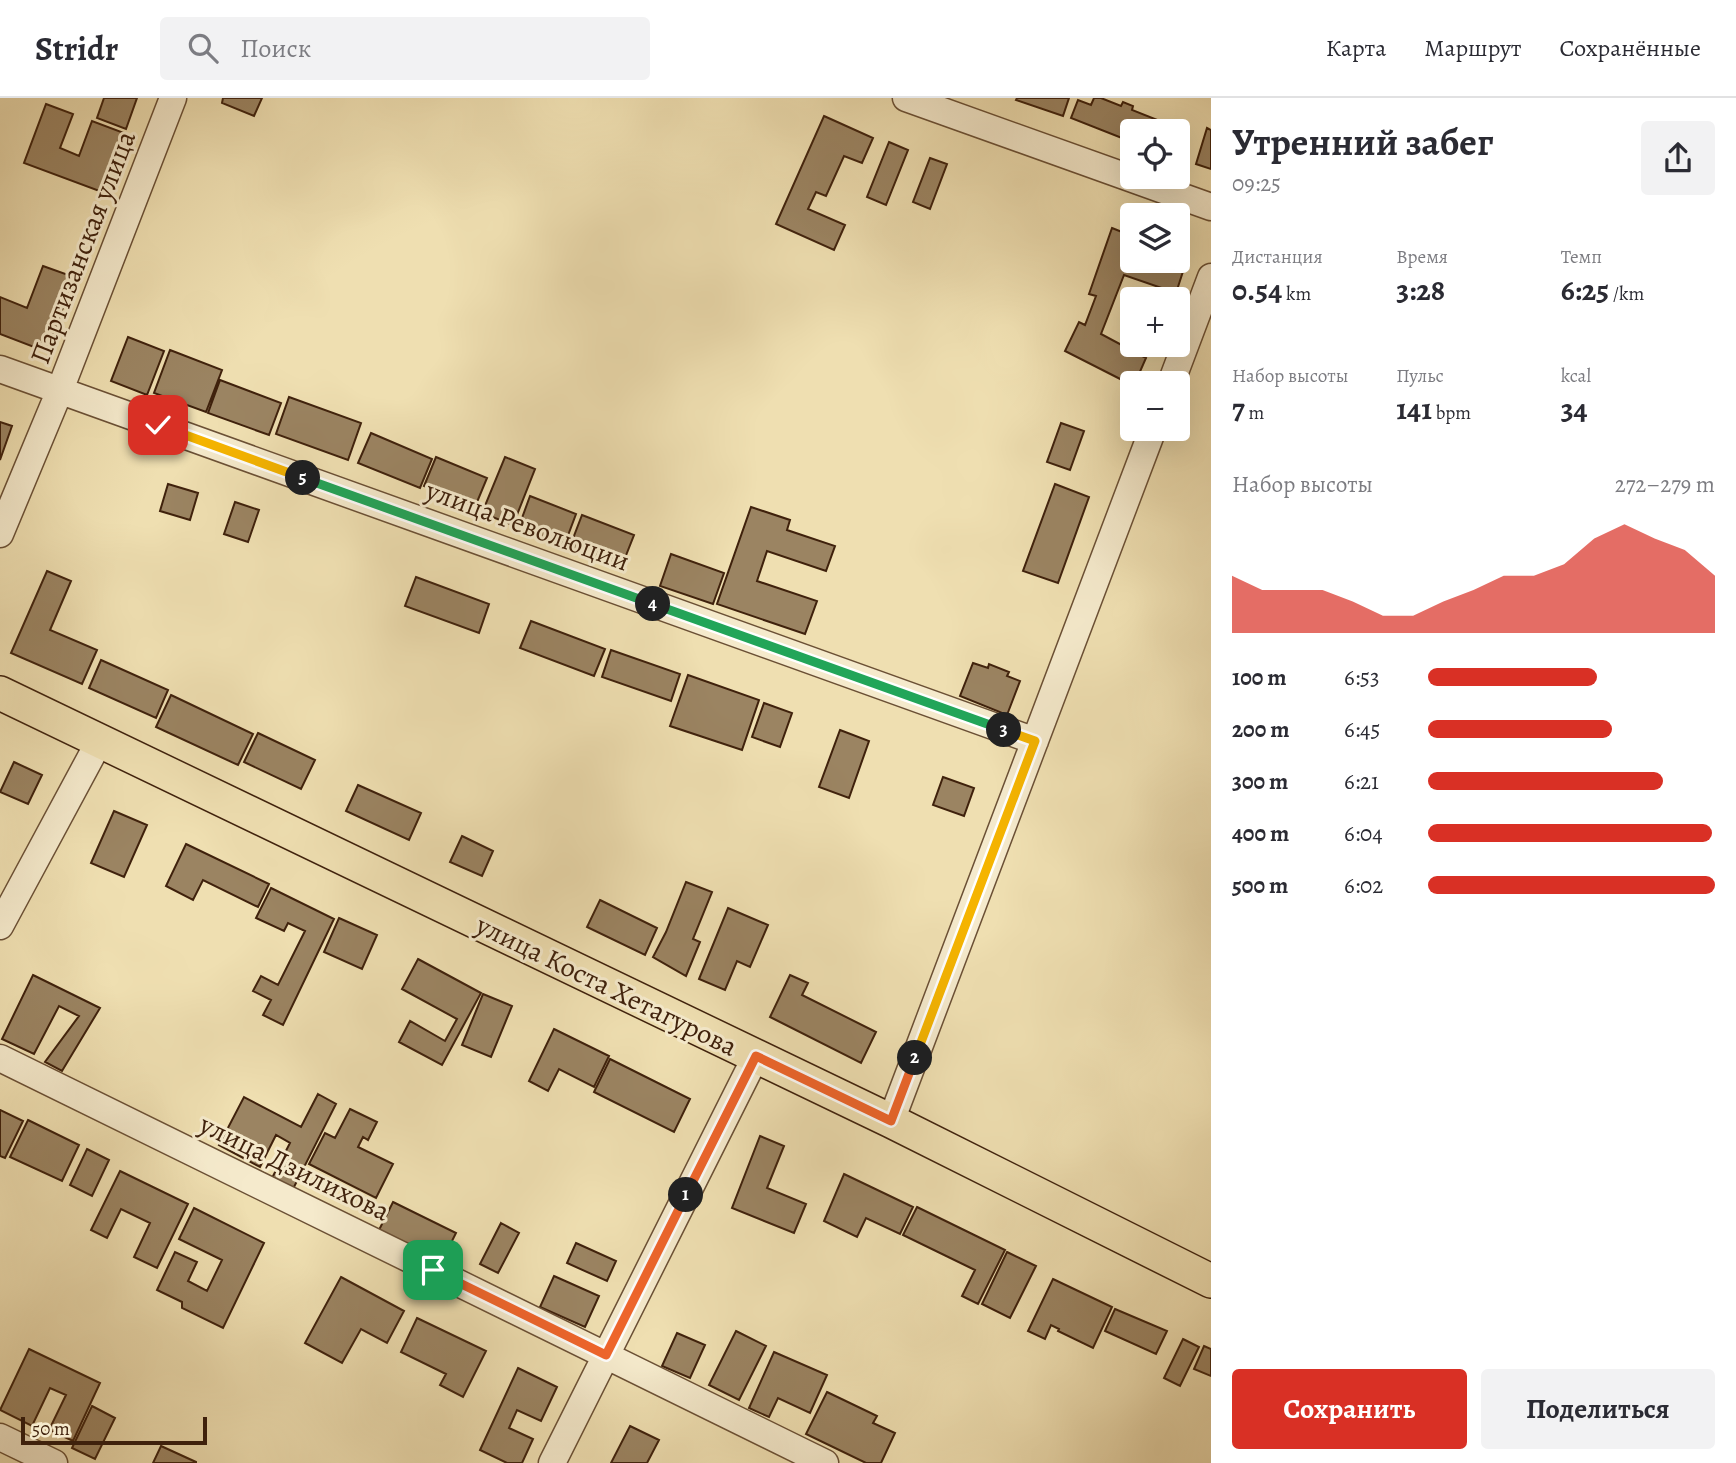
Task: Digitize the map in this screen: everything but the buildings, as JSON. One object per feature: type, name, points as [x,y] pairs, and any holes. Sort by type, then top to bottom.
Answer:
[{"type":"main road","name":"улица Коста Хетагурова","points":[[0,693],[891,1121],[1211,1281]]},
{"type":"street","name":"Партизанская улица","points":[[0,534],[60,390],[173,98]]},
{"type":"street","points":[[906,98],[1211,207]]},
{"type":"street","points":[[1176,371],[1211,277]]},
{"type":"street","name":"улица Революции","points":[[0,369],[1035,741]]},
{"type":"street","points":[[891,1121],[1148,441]]},
{"type":"street","points":[[0,926],[99,742]]},
{"type":"street","points":[[552,1463],[756,1056]]},
{"type":"street","name":"улица Дзилихова","points":[[0,1058],[825,1463]]},
{"type":"street","points":[[0,1437],[54,1463]]},
{"type":"route","points":[[158,425],[1035,741],[891,1121],[756,1056],[606,1355],[433,1270]]}]
